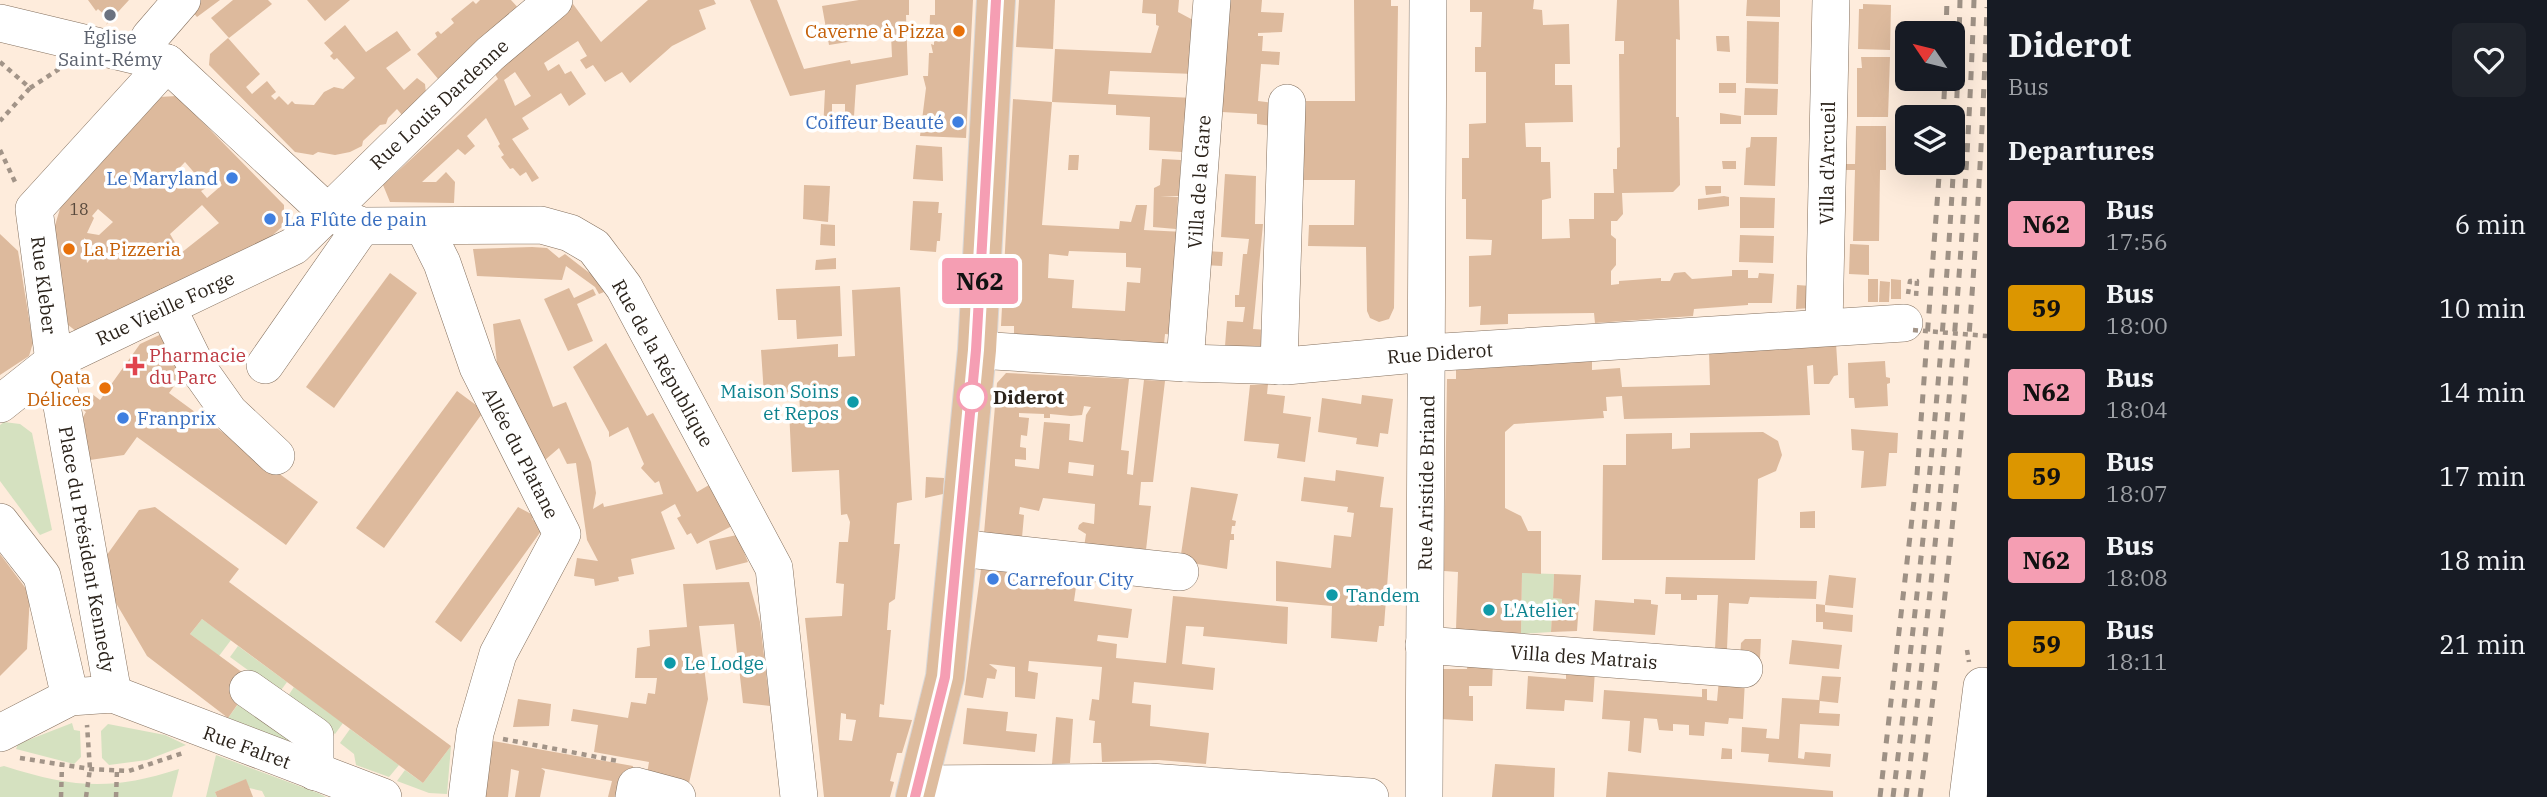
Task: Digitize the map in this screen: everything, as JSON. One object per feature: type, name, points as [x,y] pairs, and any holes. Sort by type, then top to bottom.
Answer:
[{"type":"main road","points":[[916,791],[945,677],[976,350],[996,0]]},
{"type":"street","points":[[0,14],[14,0]]},
{"type":"street","points":[[153,59],[150,37],[182,0]]},
{"type":"street","name":"Rue Louis Dardenne","points":[[327,212],[490,54],[554,0]]},
{"type":"street","name":"Villa de la Gare","points":[[1185,363],[1212,0]]},
{"type":"street","name":"Rue Aristide Briand","points":[[1424,797],[1428,0]]},
{"type":"street","name":"Villa d'Arcueil","points":[[1824,327],[1831,0]]},
{"type":"street","name":"Rue de la République","points":[[0,23],[153,59],[327,212],[362,226],[541,225],[570,233],[594,247],[624,287],[774,568],[799,797]]},
{"type":"street","name":"Rue Kleber","points":[[54,361],[34,209],[153,59]]},
{"type":"street","points":[[1279,366],[1287,103]]},
{"type":"street","name":"Rue Vieille Forge","points":[[0,404],[54,361],[294,246],[327,212]]},
{"type":"street","points":[[265,365],[362,226]]},
{"type":"street","name":"Allée du Platane","points":[[424,227],[442,263],[478,367],[562,534],[498,654],[475,733],[467,797]]},
{"type":"street","points":[[167,307],[195,364],[229,412],[276,456]]},
{"type":"street","name":"Rue Diderot","points":[[976,350],[1279,366],[1427,353],[1824,327],[1908,326]]},
{"type":"street","name":"Place du Président Kennedy","points":[[54,361],[90,696]]},
{"type":"street","points":[[0,522],[42,576],[90,696],[6,745]]},
{"type":"street","points":[[958,548],[1180,572]]},
{"type":"street","name":"Villa des Matrais","points":[[1424,645],[1744,669]]},
{"type":"street","points":[[1968,797],[1978,677]]},
{"type":"street","points":[[248,689],[315,736],[315,772]]},
{"type":"street","name":"Rue Falret","points":[[90,696],[218,737],[383,797]]},
{"type":"street","points":[[916,791],[1149,782],[1290,794],[1370,797]]},
{"type":"street","points":[[635,791],[677,797]]},
{"type":"path","points":[[0,62],[30,88],[0,121]]},
{"type":"path","points":[[1908,326],[1987,336]]},
{"type":"path","points":[[1967,650],[1978,677]]},
{"type":"path","points":[[86,797],[90,769],[90,696]]},
{"type":"path","points":[[475,733],[641,765],[635,791]]},
{"type":"path","points":[[6,745],[62,765],[129,771],[186,752],[218,737]]},
{"type":"path","points":[[61,797],[62,765]]},
{"type":"path","points":[[116,797],[117,771]]},
{"type":"green space","points":[[4,422],[20,424],[32,433],[52,530],[40,535],[0,481],[0,425]]},
{"type":"green space","points":[[1522,573],[1554,574],[1553,598],[1562,599],[1562,612],[1552,611],[1551,632],[1521,634]]},
{"type":"green space","points":[[202,619],[231,640],[219,656],[190,634]]},
{"type":"green space","points":[[238,646],[287,682],[279,693],[230,657]]},
{"type":"green space","points":[[294,687],[343,723],[335,734],[286,699]]},
{"type":"green space","points":[[244,696],[295,744],[228,718]]},
{"type":"green space","points":[[72,723],[74,730],[80,731],[81,757],[74,764],[16,749],[18,744]]},
{"type":"green space","points":[[108,724],[165,735],[186,745],[147,760],[109,765],[102,758],[101,731]]},
{"type":"green space","points":[[350,729],[399,765],[389,777],[356,765],[354,754],[340,743]]},
{"type":"green space","points":[[451,746],[447,794],[429,793],[397,781],[405,770],[423,783]]},
{"type":"green space","points":[[216,755],[326,797],[265,797],[262,791],[249,788],[245,780],[215,792],[217,797],[206,797]]},
{"type":"green space","points":[[0,767],[51,779],[92,784],[132,781],[179,769],[172,797],[0,797]]},
{"type":"building","name":"Église Saint-Rémy","points":[[88,0],[129,0],[106,25],[109,19],[98,9],[96,11]]},
{"type":"building","points":[[192,0],[220,0],[197,17],[189,8]]},
{"type":"building","points":[[233,0],[268,0],[272,4],[229,38],[211,18]]},
{"type":"building","points":[[307,0],[350,0],[325,21]]},
{"type":"building","points":[[480,0],[511,0],[521,11],[439,80],[417,54],[437,37],[435,33],[438,31],[441,34],[454,23],[451,19],[473,1],[476,4]]},
{"type":"building","points":[[648,0],[714,0],[716,4],[699,10],[706,29],[672,46],[630,83],[622,72],[605,82],[593,65],[586,69],[580,60],[587,56],[578,41],[544,63],[548,71],[559,64],[565,74],[571,71],[586,94],[569,106],[561,93],[522,118],[529,129],[512,139],[539,178],[532,182],[526,172],[520,176],[513,168],[510,169],[501,157],[504,155],[498,146],[500,144],[486,118],[467,136],[475,146],[465,155],[458,149],[422,182],[436,182],[446,172],[455,182],[454,203],[390,202],[383,185],[498,79],[493,71],[573,4],[601,42]],"holes":[[[515,72],[531,96],[515,106],[504,80]]]},
{"type":"building","points":[[750,0],[777,0],[804,69],[850,60],[851,64],[892,57],[891,35],[829,45],[822,6],[859,0],[909,0],[909,15],[906,15],[908,75],[856,85],[853,132],[823,131],[825,90],[790,96]],"holes":[[[832,104],[845,104],[845,117],[832,117]]]},
{"type":"building","points":[[935,0],[973,0],[966,138],[920,136],[926,88],[923,76],[928,76],[929,53],[933,53],[931,44],[934,45],[934,40],[929,40],[930,15],[935,15]]},
{"type":"building","points":[[1019,0],[1055,0],[1053,49],[1016,47]]},
{"type":"building","points":[[1143,0],[1179,0],[1178,12],[1193,20],[1195,74],[1110,71],[1108,94],[1194,98],[1192,120],[1184,119],[1182,152],[1149,150],[1150,117],[1116,115],[1116,105],[1052,102],[1055,49],[1151,53],[1159,26],[1156,25],[1156,14],[1142,13]]},
{"type":"building","points":[[1230,0],[1262,0],[1261,12],[1284,13],[1282,32],[1258,33],[1258,36],[1263,36],[1262,51],[1280,52],[1279,65],[1261,64],[1258,101],[1275,103],[1273,126],[1257,124],[1257,114],[1222,112]]},
{"type":"building","points":[[1354,0],[1391,0],[1391,6],[1398,6],[1394,308],[1389,319],[1379,322],[1370,318],[1367,311],[1366,247],[1308,246],[1309,225],[1354,225],[1355,180],[1293,180],[1297,101],[1355,101]]},
{"type":"building","points":[[1470,0],[1534,0],[1533,9],[1542,10],[1543,25],[1569,24],[1570,64],[1555,64],[1555,85],[1572,85],[1573,122],[1525,123],[1526,147],[1541,147],[1541,162],[1550,162],[1551,198],[1542,200],[1542,239],[1570,238],[1569,219],[1594,219],[1594,193],[1614,193],[1613,169],[1617,169],[1617,148],[1620,147],[1619,54],[1624,54],[1624,41],[1615,41],[1617,0],[1679,0],[1676,117],[1679,117],[1680,185],[1673,192],[1622,193],[1623,214],[1617,221],[1611,221],[1611,235],[1616,239],[1616,265],[1611,271],[1611,285],[1619,284],[1619,281],[1661,278],[1661,281],[1670,281],[1674,273],[1685,272],[1692,279],[1732,276],[1732,270],[1748,270],[1748,278],[1758,278],[1759,273],[1774,274],[1772,303],[1694,309],[1693,316],[1595,323],[1594,313],[1508,314],[1508,324],[1480,325],[1481,306],[1469,307],[1469,256],[1491,255],[1492,240],[1466,239],[1466,199],[1462,199],[1462,158],[1469,158],[1469,124],[1486,123],[1486,72],[1475,72],[1475,47],[1481,47],[1482,12],[1470,12]]},
{"type":"building","points":[[1747,0],[1780,0],[1780,17],[1746,16]]},
{"type":"building","points":[[1863,4],[1891,5],[1890,50],[1858,49],[1859,9],[1863,9]]},
{"type":"building","points":[[1747,21],[1779,22],[1778,84],[1746,83]]},
{"type":"building","points":[[345,25],[366,52],[397,31],[411,50],[386,68],[404,90],[417,78],[425,84],[426,93],[402,115],[397,109],[386,124],[380,125],[363,141],[362,146],[350,152],[335,155],[318,152],[313,155],[295,152],[209,65],[210,54],[228,38],[260,74],[246,87],[252,94],[267,81],[276,92],[271,96],[275,100],[279,96],[288,105],[292,101],[295,104],[314,105],[324,92],[334,87],[343,89],[355,78],[337,58],[334,60],[330,56],[333,53],[324,43]]},
{"type":"building","points":[[1716,36],[1729,36],[1730,52],[1717,51]]},
{"type":"building","points":[[1861,57],[1890,57],[1888,117],[1857,117],[1857,68],[1862,68]]},
{"type":"building","points":[[1719,83],[1736,83],[1736,93],[1719,93]]},
{"type":"building","points":[[1745,88],[1778,89],[1777,115],[1744,115]]},
{"type":"building","points":[[177,96],[284,205],[284,225],[265,242],[194,273],[77,332],[67,324],[53,232],[62,202],[159,97]],"holes":[[[185,162],[198,177],[193,181],[186,173],[174,185],[168,180]],[[218,181],[222,185],[207,198],[201,191]],[[202,205],[219,223],[181,253],[170,234]],[[98,209],[113,222],[99,235],[87,233],[94,218],[92,216]],[[84,238],[95,247],[90,252],[94,255],[87,263]]]},
{"type":"building","points":[[1013,99],[1052,102],[1042,225],[1119,229],[1120,221],[1131,222],[1136,205],[1147,205],[1144,230],[1184,232],[1176,335],[1165,334],[1164,344],[1014,336],[1014,326],[1001,326]],"holes":[[[1069,251],[1126,253],[1126,267],[1141,268],[1140,283],[1127,282],[1125,311],[1072,308],[1074,280],[1048,278],[1049,254],[1068,256]]]},
{"type":"building","points":[[1720,113],[1741,116],[1741,124],[1720,124]]},
{"type":"building","points":[[1856,126],[1886,126],[1886,170],[1880,170],[1879,241],[1853,241],[1855,170],[1843,170],[1843,164],[1855,164]]},
{"type":"building","points":[[1751,137],[1777,137],[1775,186],[1744,185],[1746,148],[1750,147]]},
{"type":"building","points":[[916,145],[942,147],[943,181],[913,179]]},
{"type":"building","points":[[1069,155],[1079,155],[1078,170],[1068,170]]},
{"type":"building","points":[[1162,159],[1181,160],[1179,196],[1160,196],[1178,197],[1176,229],[1153,227],[1154,188],[1160,185]]},
{"type":"building","points":[[1722,161],[1736,161],[1736,169],[1723,169]]},
{"type":"building","points":[[1225,174],[1256,176],[1255,224],[1263,224],[1253,329],[1268,330],[1270,346],[1225,346],[1227,321],[1243,322],[1245,307],[1235,307],[1235,295],[1239,295],[1243,254],[1247,254],[1249,239],[1221,237]]},
{"type":"building","points":[[804,185],[830,186],[828,222],[803,219]]},
{"type":"building","points":[[1705,186],[1721,186],[1721,193],[1706,195]]},
{"type":"building","points":[[1729,197],[1729,206],[1698,210],[1698,199]]},
{"type":"building","points":[[1740,197],[1775,198],[1774,228],[1740,228]]},
{"type":"building","points":[[913,201],[939,202],[938,213],[942,213],[940,241],[937,241],[936,252],[910,250]]},
{"type":"building","points":[[821,224],[835,225],[835,246],[820,245]]},
{"type":"building","points":[[0,234],[18,251],[33,343],[29,356],[0,375]]},
{"type":"building","points":[[1740,235],[1774,236],[1773,263],[1739,262]]},
{"type":"building","points":[[1850,244],[1869,245],[1869,275],[1849,274]]},
{"type":"building","points":[[547,248],[559,258],[565,254],[592,275],[604,292],[599,294],[595,287],[566,266],[562,280],[477,276],[473,249]]},
{"type":"building","points":[[1205,251],[1223,252],[1222,266],[1203,265]]},
{"type":"building","points":[[836,258],[836,269],[815,270],[816,260]]},
{"type":"building","points":[[390,273],[417,293],[334,408],[306,387]]},
{"type":"building","points":[[1868,279],[1878,279],[1878,302],[1868,302]]},
{"type":"building","points":[[1891,279],[1901,280],[1901,299],[1891,299]]},
{"type":"building","points":[[1880,281],[1890,282],[1889,302],[1879,302]]},
{"type":"building","points":[[1797,285],[1811,286],[1810,308],[1796,309]]},
{"type":"building","points":[[840,286],[842,336],[797,339],[796,320],[778,320],[776,289]]},
{"type":"building","points":[[900,287],[912,500],[897,503],[894,544],[900,544],[895,599],[889,603],[887,630],[891,630],[884,705],[880,704],[879,717],[912,720],[902,753],[897,753],[890,781],[894,782],[890,797],[824,797],[805,618],[842,616],[844,584],[836,583],[839,542],[848,542],[850,522],[847,514],[841,515],[839,470],[792,472],[789,410],[800,409],[799,394],[764,395],[761,350],[838,344],[838,357],[855,356],[852,290]],"holes":[[[841,713],[846,714],[846,719],[856,720],[852,741],[839,740]]]},
{"type":"building","points":[[569,288],[574,298],[593,289],[596,295],[577,304],[593,341],[568,351],[544,299]]},
{"type":"building","points":[[520,319],[553,407],[566,402],[591,462],[596,493],[593,509],[603,503],[604,507],[663,494],[659,481],[655,483],[641,468],[644,464],[628,427],[609,437],[609,432],[573,367],[606,343],[647,416],[653,413],[697,492],[709,485],[732,526],[697,544],[691,533],[687,535],[677,518],[681,516],[675,504],[661,512],[675,549],[631,559],[634,574],[618,577],[619,581],[595,586],[594,579],[574,576],[577,558],[598,561],[587,540],[576,463],[567,464],[559,448],[545,460],[498,374],[493,324]]},
{"type":"building","points":[[168,331],[186,370],[169,393],[318,502],[286,545],[137,437],[124,455],[90,460],[83,417],[86,412],[82,409],[92,394],[100,400],[140,344]]},
{"type":"building","points":[[1836,343],[1838,375],[1834,376],[1829,384],[1814,384],[1813,365],[1807,366],[1810,415],[1624,419],[1622,396],[1606,397],[1607,411],[1603,411],[1604,418],[1514,424],[1505,432],[1505,508],[1521,516],[1528,531],[1541,531],[1541,574],[1522,573],[1521,634],[1456,629],[1458,572],[1444,571],[1447,379],[1456,379],[1456,370],[1592,361],[1592,370],[1620,368],[1622,387],[1710,385],[1709,352]]},
{"type":"building","points":[[1885,361],[1886,377],[1890,378],[1890,383],[1887,384],[1888,406],[1855,408],[1854,398],[1849,398],[1848,363]]},
{"type":"building","points":[[1006,373],[1129,379],[1121,450],[1129,451],[1127,474],[1133,475],[1144,380],[1165,381],[1153,482],[1141,482],[1139,505],[1151,506],[1146,550],[1135,548],[1133,561],[1083,554],[1086,534],[1078,529],[1083,522],[1094,524],[1095,504],[1043,498],[1039,511],[1020,507],[1019,514],[1024,515],[1021,549],[983,545],[997,383]],"holes":[[[1084,406],[1091,407],[1086,415],[1083,442],[1069,440],[1070,424],[1044,422],[1039,469],[1015,466],[1015,459],[1026,460],[1026,448],[1020,447],[1021,435],[1027,436],[1029,418],[1019,417],[1019,413],[1044,414],[1044,418],[1050,418],[1050,414],[1082,415]],[[1069,462],[1094,465],[1093,476],[1068,473]]]},
{"type":"building","points":[[1268,384],[1267,394],[1285,396],[1283,413],[1311,417],[1305,462],[1277,458],[1279,444],[1244,441],[1250,385]]},
{"type":"building","points":[[457,391],[484,411],[384,548],[356,528]]},
{"type":"building","points":[[1362,395],[1393,399],[1388,434],[1380,433],[1378,447],[1356,444],[1357,438],[1318,432],[1322,398],[1361,404]]},
{"type":"building","points":[[1851,429],[1898,433],[1897,453],[1889,453],[1886,486],[1861,488],[1864,451],[1852,450]]},
{"type":"building","points":[[1763,432],[1778,441],[1782,455],[1776,471],[1758,479],[1755,560],[1602,560],[1603,465],[1626,465],[1626,434],[1672,433],[1672,449],[1690,448],[1690,433]]},
{"type":"building","name":"Tandem","points":[[1336,470],[1384,477],[1380,507],[1393,508],[1384,626],[1379,626],[1377,642],[1331,638],[1332,606],[1276,601],[1276,561],[1331,568],[1334,535],[1351,537],[1354,513],[1347,512],[1348,507],[1301,501],[1304,477],[1335,481]]},
{"type":"building","points":[[926,477],[944,478],[943,494],[925,498]]},
{"type":"building","points":[[1191,487],[1238,494],[1232,520],[1236,521],[1231,534],[1234,534],[1234,540],[1230,540],[1227,569],[1180,561]]},
{"type":"building","points":[[155,507],[239,569],[229,582],[451,746],[423,783],[202,619],[190,634],[254,681],[228,718],[147,656],[109,591],[104,559],[139,510]]},
{"type":"building","points":[[518,507],[535,516],[532,519],[544,527],[461,642],[435,622]]},
{"type":"building","points":[[1815,511],[1815,528],[1800,528],[1800,512]]},
{"type":"building","points":[[737,535],[748,562],[716,570],[709,541]]},
{"type":"building","points":[[0,554],[30,594],[27,649],[0,676]]},
{"type":"building","points":[[989,563],[1078,573],[1074,601],[1132,609],[1128,638],[1098,635],[1097,641],[1117,644],[1116,658],[1166,663],[1173,596],[1288,607],[1287,644],[1203,636],[1204,627],[1186,626],[1182,664],[1215,668],[1213,690],[1134,682],[1132,703],[1151,705],[1150,726],[1209,733],[1206,764],[1159,760],[1102,762],[1101,743],[1093,743],[1095,721],[1089,720],[1092,699],[1099,700],[1102,667],[1029,661],[1028,671],[1038,673],[1035,699],[1015,697],[1015,667],[989,664],[997,670],[995,679],[987,678],[983,698],[964,695],[981,569]]},
{"type":"building","points":[[1554,574],[1581,575],[1577,631],[1551,632],[1552,611],[1562,612],[1562,599],[1553,598]]},
{"type":"building","points":[[1829,575],[1856,578],[1853,608],[1825,605]]},
{"type":"building","points":[[1666,577],[1817,581],[1816,599],[1750,597],[1748,604],[1729,603],[1727,649],[1715,649],[1718,595],[1697,595],[1697,600],[1681,600],[1681,594],[1665,594]]},
{"type":"building","points":[[749,582],[760,622],[770,706],[743,703],[739,668],[735,668],[735,662],[738,662],[734,624],[699,626],[708,699],[687,792],[647,774],[649,762],[594,752],[598,725],[571,721],[573,709],[628,718],[631,702],[646,704],[648,693],[655,694],[657,678],[635,678],[637,648],[650,646],[649,630],[687,627],[683,584]]},
{"type":"building","points":[[1634,599],[1651,600],[1651,604],[1658,605],[1655,635],[1593,631],[1595,600],[1634,603]]},
{"type":"building","points":[[1816,604],[1825,605],[1825,612],[1853,615],[1852,632],[1823,629],[1823,622],[1816,622]]},
{"type":"building","points":[[1745,639],[1761,639],[1760,659],[1740,658],[1741,643]]},
{"type":"building","points":[[1792,640],[1842,645],[1839,669],[1789,664]]},
{"type":"building","points":[[1468,661],[1493,663],[1492,686],[1469,686],[1469,696],[1473,696],[1473,721],[1441,719],[1443,669],[1467,669]]},
{"type":"building","points":[[1566,668],[1595,670],[1593,702],[1565,700],[1564,711],[1526,709],[1528,676],[1566,679]]},
{"type":"building","points":[[1822,676],[1841,677],[1838,703],[1820,701],[1819,713],[1840,714],[1839,726],[1800,724],[1798,758],[1804,759],[1805,752],[1831,754],[1830,767],[1768,762],[1769,754],[1741,752],[1742,727],[1767,729],[1766,738],[1779,739],[1782,698],[1819,700]]},
{"type":"building","points":[[1719,679],[1745,680],[1743,719],[1729,718],[1728,724],[1705,722],[1704,736],[1689,735],[1689,725],[1673,724],[1673,731],[1659,730],[1657,719],[1644,718],[1641,753],[1628,751],[1630,721],[1602,719],[1604,690],[1702,697],[1702,689],[1707,689],[1707,700],[1717,701]]},
{"type":"building","points":[[518,699],[551,704],[549,726],[513,727]]},
{"type":"building","points":[[967,708],[1008,712],[1006,731],[1037,734],[1035,752],[963,744]]},
{"type":"building","points":[[1056,717],[1073,719],[1070,763],[1052,764]]},
{"type":"building","points":[[487,740],[633,766],[627,797],[608,797],[612,781],[541,768],[545,771],[540,797],[515,797],[519,771],[511,769],[508,797],[481,797]]},
{"type":"building","points":[[1722,748],[1732,749],[1732,759],[1721,759]]},
{"type":"building","points":[[1495,764],[1555,768],[1554,797],[1492,797]]},
{"type":"building","points":[[1608,772],[1833,791],[1833,797],[1606,797]]},
{"type":"building","points":[[246,779],[253,797],[217,797],[215,792]]},
{"type":"railway","points":[[1946,21],[1947,0]]},
{"type":"railway","points":[[1893,797],[1937,399],[1952,200],[1960,0]]},
{"type":"railway","points":[[1906,797],[1949,399],[1964,200],[1974,0]]},
{"type":"railway","points":[[1920,797],[1964,403],[1978,205],[1987,7]]},
{"type":"railway","points":[[1944,91],[1944,105]]},
{"type":"railway","points":[[1880,797],[1917,475],[1939,175]]},
{"type":"bus line","name":"N62","points":[[915,797],[945,677],[976,350],[996,0]]},
{"type":"place","name":"Église Saint-Rémy","points":[[110,15]]},
{"type":"place","name":"Caverne à Pizza","points":[[959,31]]},
{"type":"place","name":"Coiffeur Beauté","points":[[958,122]]},
{"type":"place","name":"Le Maryland","points":[[232,178]]},
{"type":"place","name":"La Flûte de pain","points":[[270,219]]},
{"type":"place","name":"La Pizzeria","points":[[69,249]]},
{"type":"place","name":"Pharmacie du Parc","points":[[135,366]]},
{"type":"place","name":"Qata Délices","points":[[105,388]]},
{"type":"place","name":"Diderot","points":[[972,397]]},
{"type":"place","name":"Maison Soins et Repos","points":[[853,402]]},
{"type":"place","name":"Franprix","points":[[123,418]]},
{"type":"place","name":"Carrefour City","points":[[993,579]]},
{"type":"place","name":"Tandem","points":[[1332,595]]},
{"type":"place","name":"L'Atelier","points":[[1489,610]]},
{"type":"place","name":"Le Lodge","points":[[670,663]]}]
